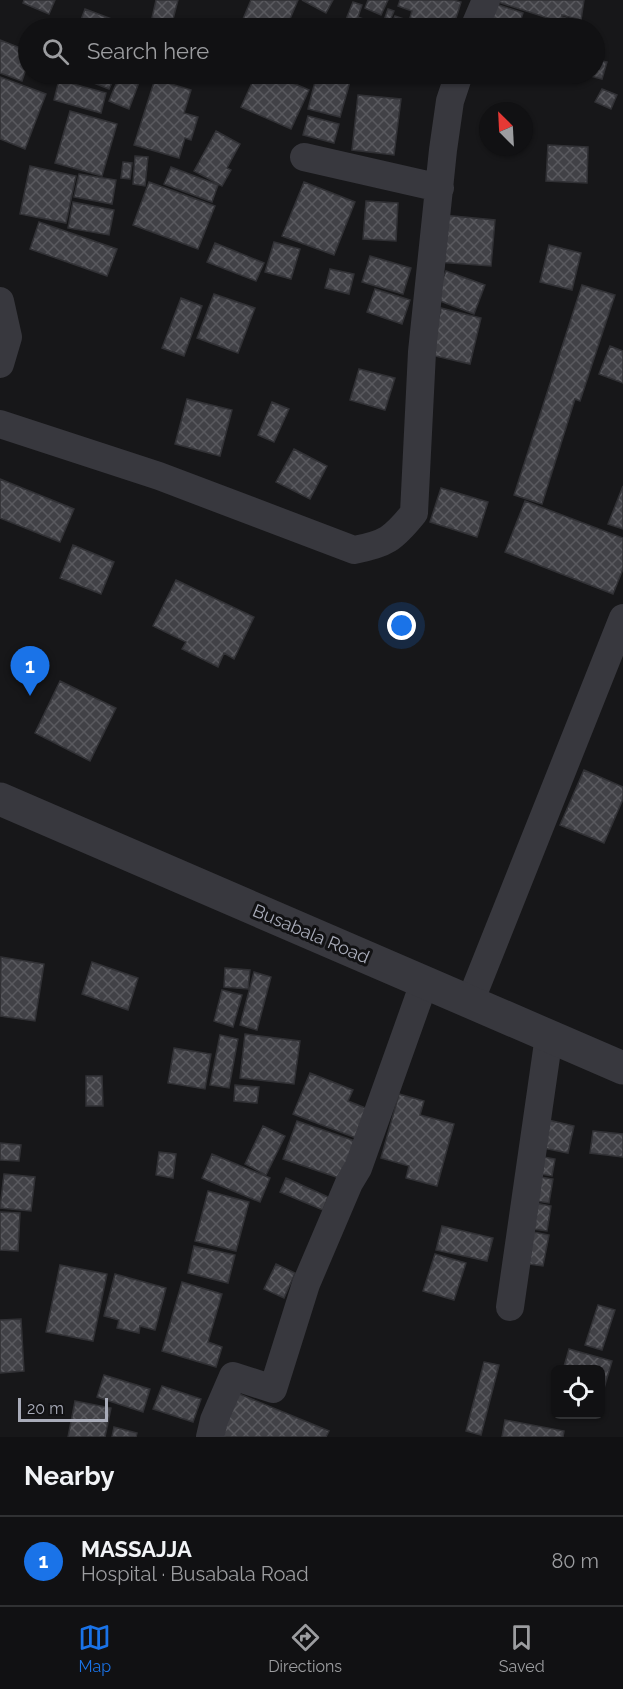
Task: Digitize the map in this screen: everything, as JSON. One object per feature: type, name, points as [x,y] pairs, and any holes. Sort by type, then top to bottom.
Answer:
[{"type":"street","points":[[478,18],[486,0]]},
{"type":"street","points":[[0,424],[159,476],[354,550],[380,545],[399,531],[414,513],[422,352],[450,102],[456,84]]},
{"type":"street","points":[[304,157],[440,188]]},
{"type":"street","points":[[0,301],[8,338],[0,364]]},
{"type":"street","points":[[470,1002],[623,618]]},
{"type":"street","name":"Busabala Road","points":[[0,799],[623,1068]]},
{"type":"street","points":[[210,1437],[214,1420],[233,1376],[273,1389],[306,1284],[349,1183],[358,1168],[424,982]]},
{"type":"street","points":[[510,1307],[549,1036]]},
{"type":"building","points":[[24,0],[55,0],[49,14],[23,3]]},
{"type":"building","points":[[156,0],[178,0],[173,18],[152,18]]},
{"type":"building","points":[[251,0],[298,0],[290,18],[243,18]]},
{"type":"building","points":[[302,0],[333,0],[326,13]]},
{"type":"building","points":[[368,0],[388,0],[381,15],[365,8]]},
{"type":"building","points":[[400,0],[461,2],[456,18],[410,18],[412,11],[398,6]]},
{"type":"building","points":[[499,0],[584,0],[581,18],[562,15],[566,18],[548,18],[498,2]]},
{"type":"building","points":[[353,2],[362,5],[358,17],[361,18],[347,18]]},
{"type":"building","points":[[493,3],[523,13],[521,18],[488,18]]},
{"type":"building","points":[[85,9],[109,18],[82,18]]},
{"type":"building","points":[[388,9],[394,11],[391,18],[385,18]]},
{"type":"building","points":[[0,40],[18,47],[18,80],[0,73]]},
{"type":"building","points":[[0,77],[46,94],[25,149],[0,139]]},
{"type":"building","points":[[58,84],[73,84],[106,93],[101,113],[54,100]]},
{"type":"building","points":[[96,84],[111,84],[109,89]]},
{"type":"building","points":[[116,84],[138,84],[129,109],[109,101]]},
{"type":"building","points":[[153,84],[171,84],[191,90],[184,113],[198,117],[191,140],[185,138],[179,158],[134,145]]},
{"type":"building","points":[[251,84],[295,84],[309,90],[291,129],[241,107]]},
{"type":"building","points":[[314,84],[349,84],[340,117],[308,109]]},
{"type":"building","points":[[602,89],[617,95],[611,109],[595,102]]},
{"type":"building","points":[[358,95],[401,99],[394,155],[352,150]]},
{"type":"building","points":[[70,111],[117,124],[102,176],[55,163]]},
{"type":"building","points":[[308,116],[339,124],[334,143],[303,135]]},
{"type":"building","points":[[216,131],[240,144],[227,168],[231,170],[222,186],[194,171]]},
{"type":"building","points":[[548,145],[588,147],[587,183],[546,181]]},
{"type":"building","points":[[135,156],[148,157],[145,186],[133,184]]},
{"type":"building","points":[[123,162],[132,163],[130,179],[121,178]]},
{"type":"building","points":[[30,166],[76,176],[66,223],[20,214]]},
{"type":"building","points":[[171,167],[218,185],[212,202],[164,184]]},
{"type":"building","points":[[79,174],[116,180],[112,204],[74,197]]},
{"type":"building","points":[[149,182],[215,206],[198,249],[133,225]]},
{"type":"building","points":[[304,182],[355,202],[334,255],[282,236]]},
{"type":"building","points":[[366,201],[398,203],[396,241],[363,239]]},
{"type":"building","points":[[73,202],[114,210],[109,235],[68,228]]},
{"type":"building","points":[[443,215],[495,220],[491,266],[438,262]]},
{"type":"building","points":[[39,222],[117,249],[107,276],[30,249]]},
{"type":"building","points":[[274,242],[300,249],[291,279],[265,272]]},
{"type":"building","points":[[215,243],[264,263],[256,281],[207,262]]},
{"type":"building","points":[[549,245],[581,253],[572,290],[540,282]]},
{"type":"building","points":[[370,256],[411,268],[403,294],[362,282]]},
{"type":"building","points":[[330,269],[354,274],[349,294],[325,288]]},
{"type":"building","points":[[446,271],[485,285],[474,314],[435,299]]},
{"type":"building","points":[[582,285],[615,295],[580,401],[575,399],[542,504],[514,495]]},
{"type":"building","points":[[375,289],[410,300],[402,324],[367,312]]},
{"type":"building","points":[[214,294],[255,308],[238,353],[197,338]]},
{"type":"building","points":[[181,298],[202,306],[184,356],[162,348]]},
{"type":"building","points":[[441,308],[481,318],[470,364],[431,355]]},
{"type":"building","points":[[610,346],[623,351],[623,383],[599,374]]},
{"type":"building","points":[[359,369],[395,378],[385,410],[350,400]]},
{"type":"building","points":[[187,399],[232,410],[220,456],[175,444]]},
{"type":"building","points":[[272,402],[289,409],[274,442],[258,435]]},
{"type":"building","points":[[294,449],[327,466],[310,499],[276,482]]},
{"type":"building","points":[[0,479],[74,509],[60,542],[0,518]]},
{"type":"building","points":[[623,486],[623,529],[608,524]]},
{"type":"building","points":[[441,488],[488,502],[477,537],[430,522]]},
{"type":"building","points":[[525,501],[623,538],[623,569],[613,594],[505,552]]},
{"type":"building","points":[[73,545],[114,562],[101,594],[60,578]]},
{"type":"building","points":[[176,580],[254,617],[234,659],[224,653],[218,667],[182,649],[186,642],[153,626]]},
{"type":"building","points":[[60,681],[116,708],[90,761],[35,733]]},
{"type":"building","points":[[584,770],[623,787],[623,799],[604,843],[560,825]]},
{"type":"building","points":[[1,957],[44,964],[35,1021],[0,1016]]},
{"type":"building","points":[[92,962],[138,978],[128,1010],[82,994]]},
{"type":"building","points":[[225,968],[250,970],[248,989],[224,987]]},
{"type":"building","points":[[254,972],[271,977],[257,1030],[240,1025]]},
{"type":"building","points":[[222,990],[242,995],[233,1027],[214,1021]]},
{"type":"building","points":[[245,1034],[300,1041],[294,1084],[240,1078]]},
{"type":"building","points":[[220,1035],[238,1039],[229,1088],[210,1085]]},
{"type":"building","points":[[174,1048],[211,1054],[205,1089],[168,1083]]},
{"type":"building","points":[[310,1073],[353,1090],[348,1101],[368,1109],[356,1138],[293,1114]]},
{"type":"building","points":[[86,1076],[102,1076],[103,1106],[86,1106]]},
{"type":"building","points":[[235,1085],[259,1087],[257,1103],[234,1101]]},
{"type":"building","points":[[399,1094],[424,1101],[420,1115],[454,1124],[437,1186],[406,1178],[409,1166],[381,1158]]},
{"type":"building","points":[[544,1119],[574,1126],[568,1153],[538,1147]]},
{"type":"building","points":[[297,1121],[355,1141],[342,1179],[283,1159]]},
{"type":"building","points":[[263,1126],[285,1136],[266,1175],[245,1164]]},
{"type":"building","points":[[593,1131],[623,1134],[623,1157],[590,1153]]},
{"type":"building","points":[[0,1143],[21,1145],[19,1161],[0,1160]]},
{"type":"building","points":[[159,1152],[176,1154],[173,1178],[156,1175]]},
{"type":"building","points":[[212,1154],[270,1178],[260,1202],[202,1178]]},
{"type":"building","points":[[538,1156],[555,1159],[552,1176],[534,1173]]},
{"type":"building","points":[[4,1174],[35,1177],[31,1211],[0,1208]]},
{"type":"building","points":[[534,1176],[553,1179],[549,1203],[530,1200]]},
{"type":"building","points":[[286,1178],[328,1197],[323,1210],[280,1192]]},
{"type":"building","points":[[208,1191],[249,1202],[236,1251],[195,1241]]},
{"type":"building","points":[[530,1202],[551,1206],[547,1231],[526,1228]]},
{"type":"building","points":[[0,1212],[20,1213],[18,1251],[0,1250]]},
{"type":"building","points":[[442,1226],[493,1238],[487,1261],[436,1250]]},
{"type":"building","points":[[528,1231],[549,1235],[543,1266],[522,1263]]},
{"type":"building","points":[[194,1246],[235,1255],[228,1283],[188,1273]]},
{"type":"building","points":[[435,1254],[466,1263],[454,1300],[423,1291]]},
{"type":"building","points":[[276,1264],[295,1273],[284,1298],[264,1289]]},
{"type":"building","points":[[60,1265],[107,1274],[93,1341],[46,1332]]},
{"type":"building","points":[[115,1274],[166,1288],[155,1330],[140,1326],[139,1333],[117,1328],[119,1320],[104,1316]]},
{"type":"building","points":[[182,1282],[222,1294],[208,1342],[222,1347],[216,1367],[162,1351]]},
{"type":"building","points":[[598,1305],[615,1310],[602,1350],[585,1345]]},
{"type":"building","points":[[21,1319],[24,1371],[0,1373],[0,1320]]},
{"type":"building","points":[[569,1349],[612,1361],[605,1385],[605,1365],[564,1365]]},
{"type":"building","points":[[484,1362],[499,1365],[481,1435],[466,1431]]},
{"type":"building","points":[[104,1375],[150,1389],[143,1412],[97,1397]]},
{"type":"building","points":[[162,1386],[201,1399],[193,1422],[153,1409]]},
{"type":"building","points":[[237,1393],[329,1431],[326,1437],[218,1437]]},
{"type":"building","points":[[75,1401],[111,1408],[105,1437],[68,1437]]},
{"type":"building","points":[[505,1420],[564,1431],[563,1437],[502,1437]]},
{"type":"building","points":[[114,1427],[137,1433],[136,1437],[112,1437]]},
{"type":"place","name":"MASSAJJA","points":[[30,696]]}]
